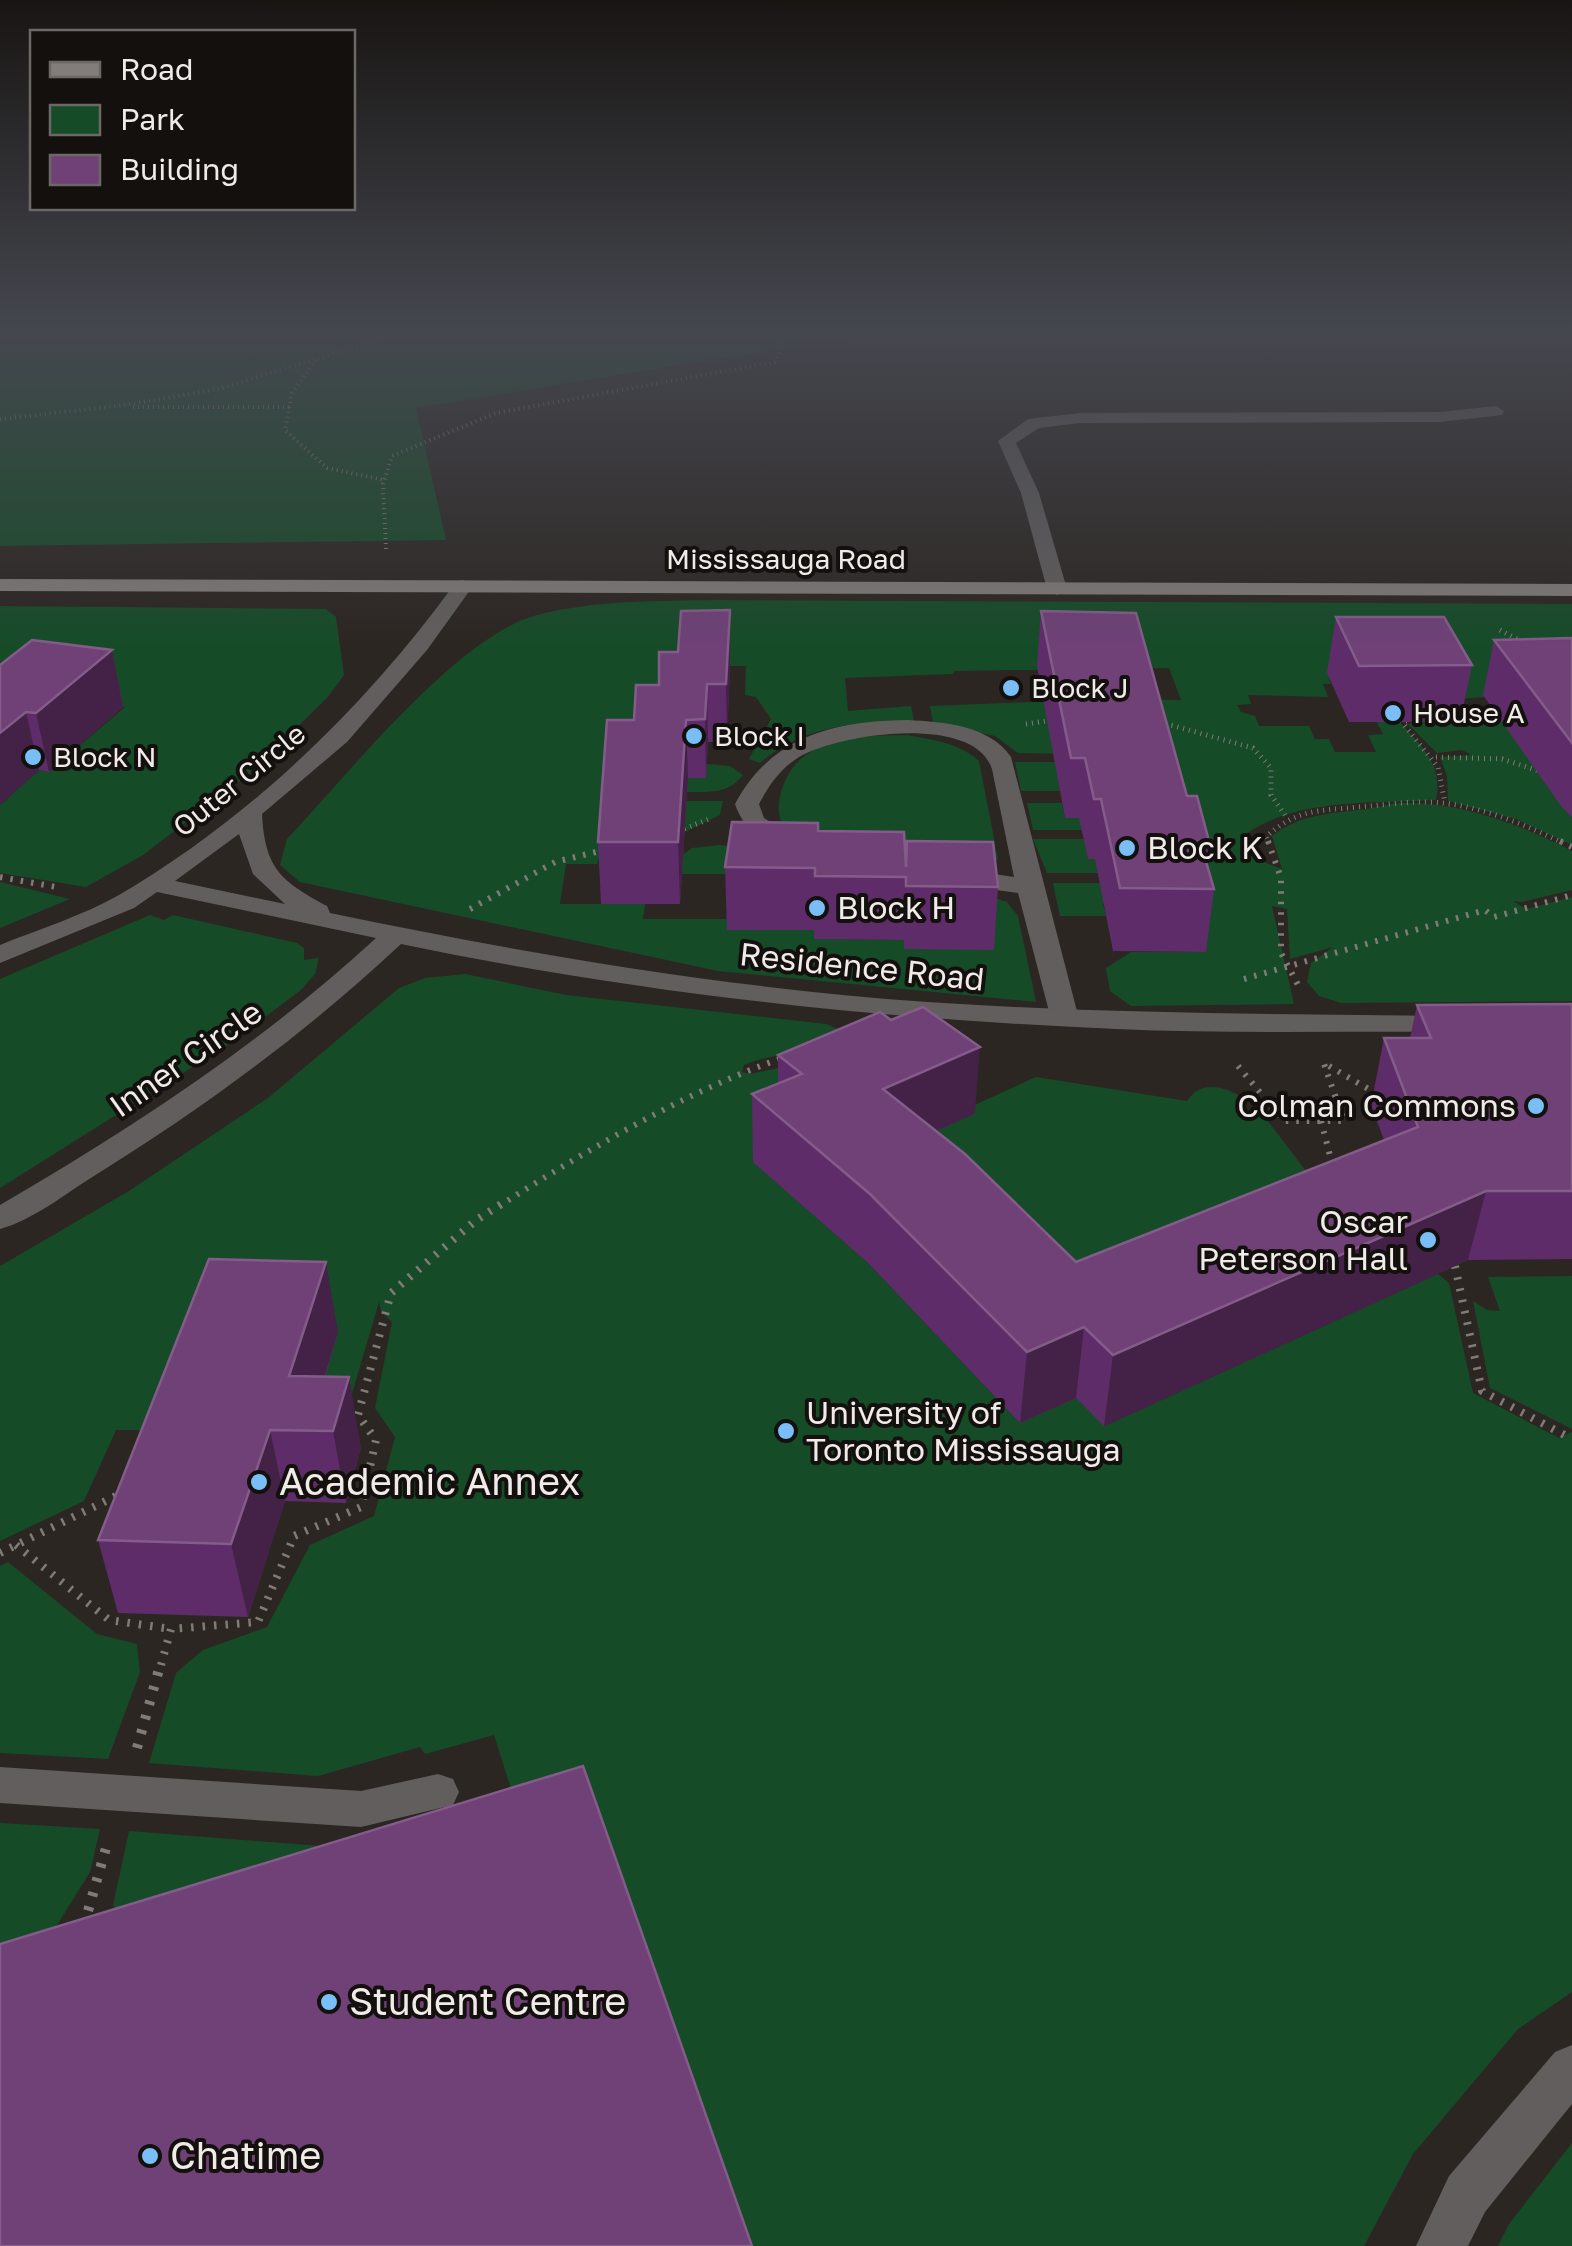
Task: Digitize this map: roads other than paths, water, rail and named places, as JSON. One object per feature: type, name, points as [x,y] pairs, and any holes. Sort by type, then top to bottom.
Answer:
[{"type":"main road","name":"Mississauga Road","points":[[0,585],[1572,590]]},
{"type":"street","points":[[1012,437],[1008,446],[1030,493],[1057,588]]},
{"type":"street","name":"Outer Circle","points":[[0,955],[126,902],[250,812],[338,737],[420,646],[463,586]]},
{"type":"street","points":[[804,850],[775,840],[753,822],[747,804],[758,780],[780,757],[820,737],[865,729],[918,728],[980,741],[997,753],[1004,772],[1027,888],[1065,1020]]},
{"type":"street","points":[[250,812],[250,846],[258,866],[274,884],[336,921]]},
{"type":"street","points":[[938,874],[1027,888]]},
{"type":"street","name":"Residence Road","points":[[154,884],[258,908],[659,980],[925,1010],[1065,1020],[1316,1026],[1474,1024]]},
{"type":"street","name":"Inner Circle","points":[[0,1218],[188,1104],[304,1019],[396,934]]},
{"type":"street","points":[[0,1785],[361,1810],[438,1792]]},
{"type":"street","points":[[1440,2246],[1467,2194],[1572,2068]]},
{"type":"place","name":"Block J","points":[[1011,688]]},
{"type":"place","name":"House A","points":[[1393,713]]},
{"type":"place","name":"Block I","points":[[694,736]]},
{"type":"place","name":"Block N","points":[[33,757]]},
{"type":"place","name":"Block K","points":[[1127,848]]},
{"type":"place","name":"Block H","points":[[817,908]]},
{"type":"place","name":"Colman Commons","points":[[1536,1106]]},
{"type":"place","name":"Oscar Peterson Hall","points":[[1428,1240]]},
{"type":"place","name":"University of Toronto Mississauga","points":[[786,1431]]},
{"type":"place","name":"Academic Annex","points":[[259,1482]]},
{"type":"place","name":"Student Centre","points":[[329,2002]]},
{"type":"place","name":"Chatime","points":[[150,2156]]}]
